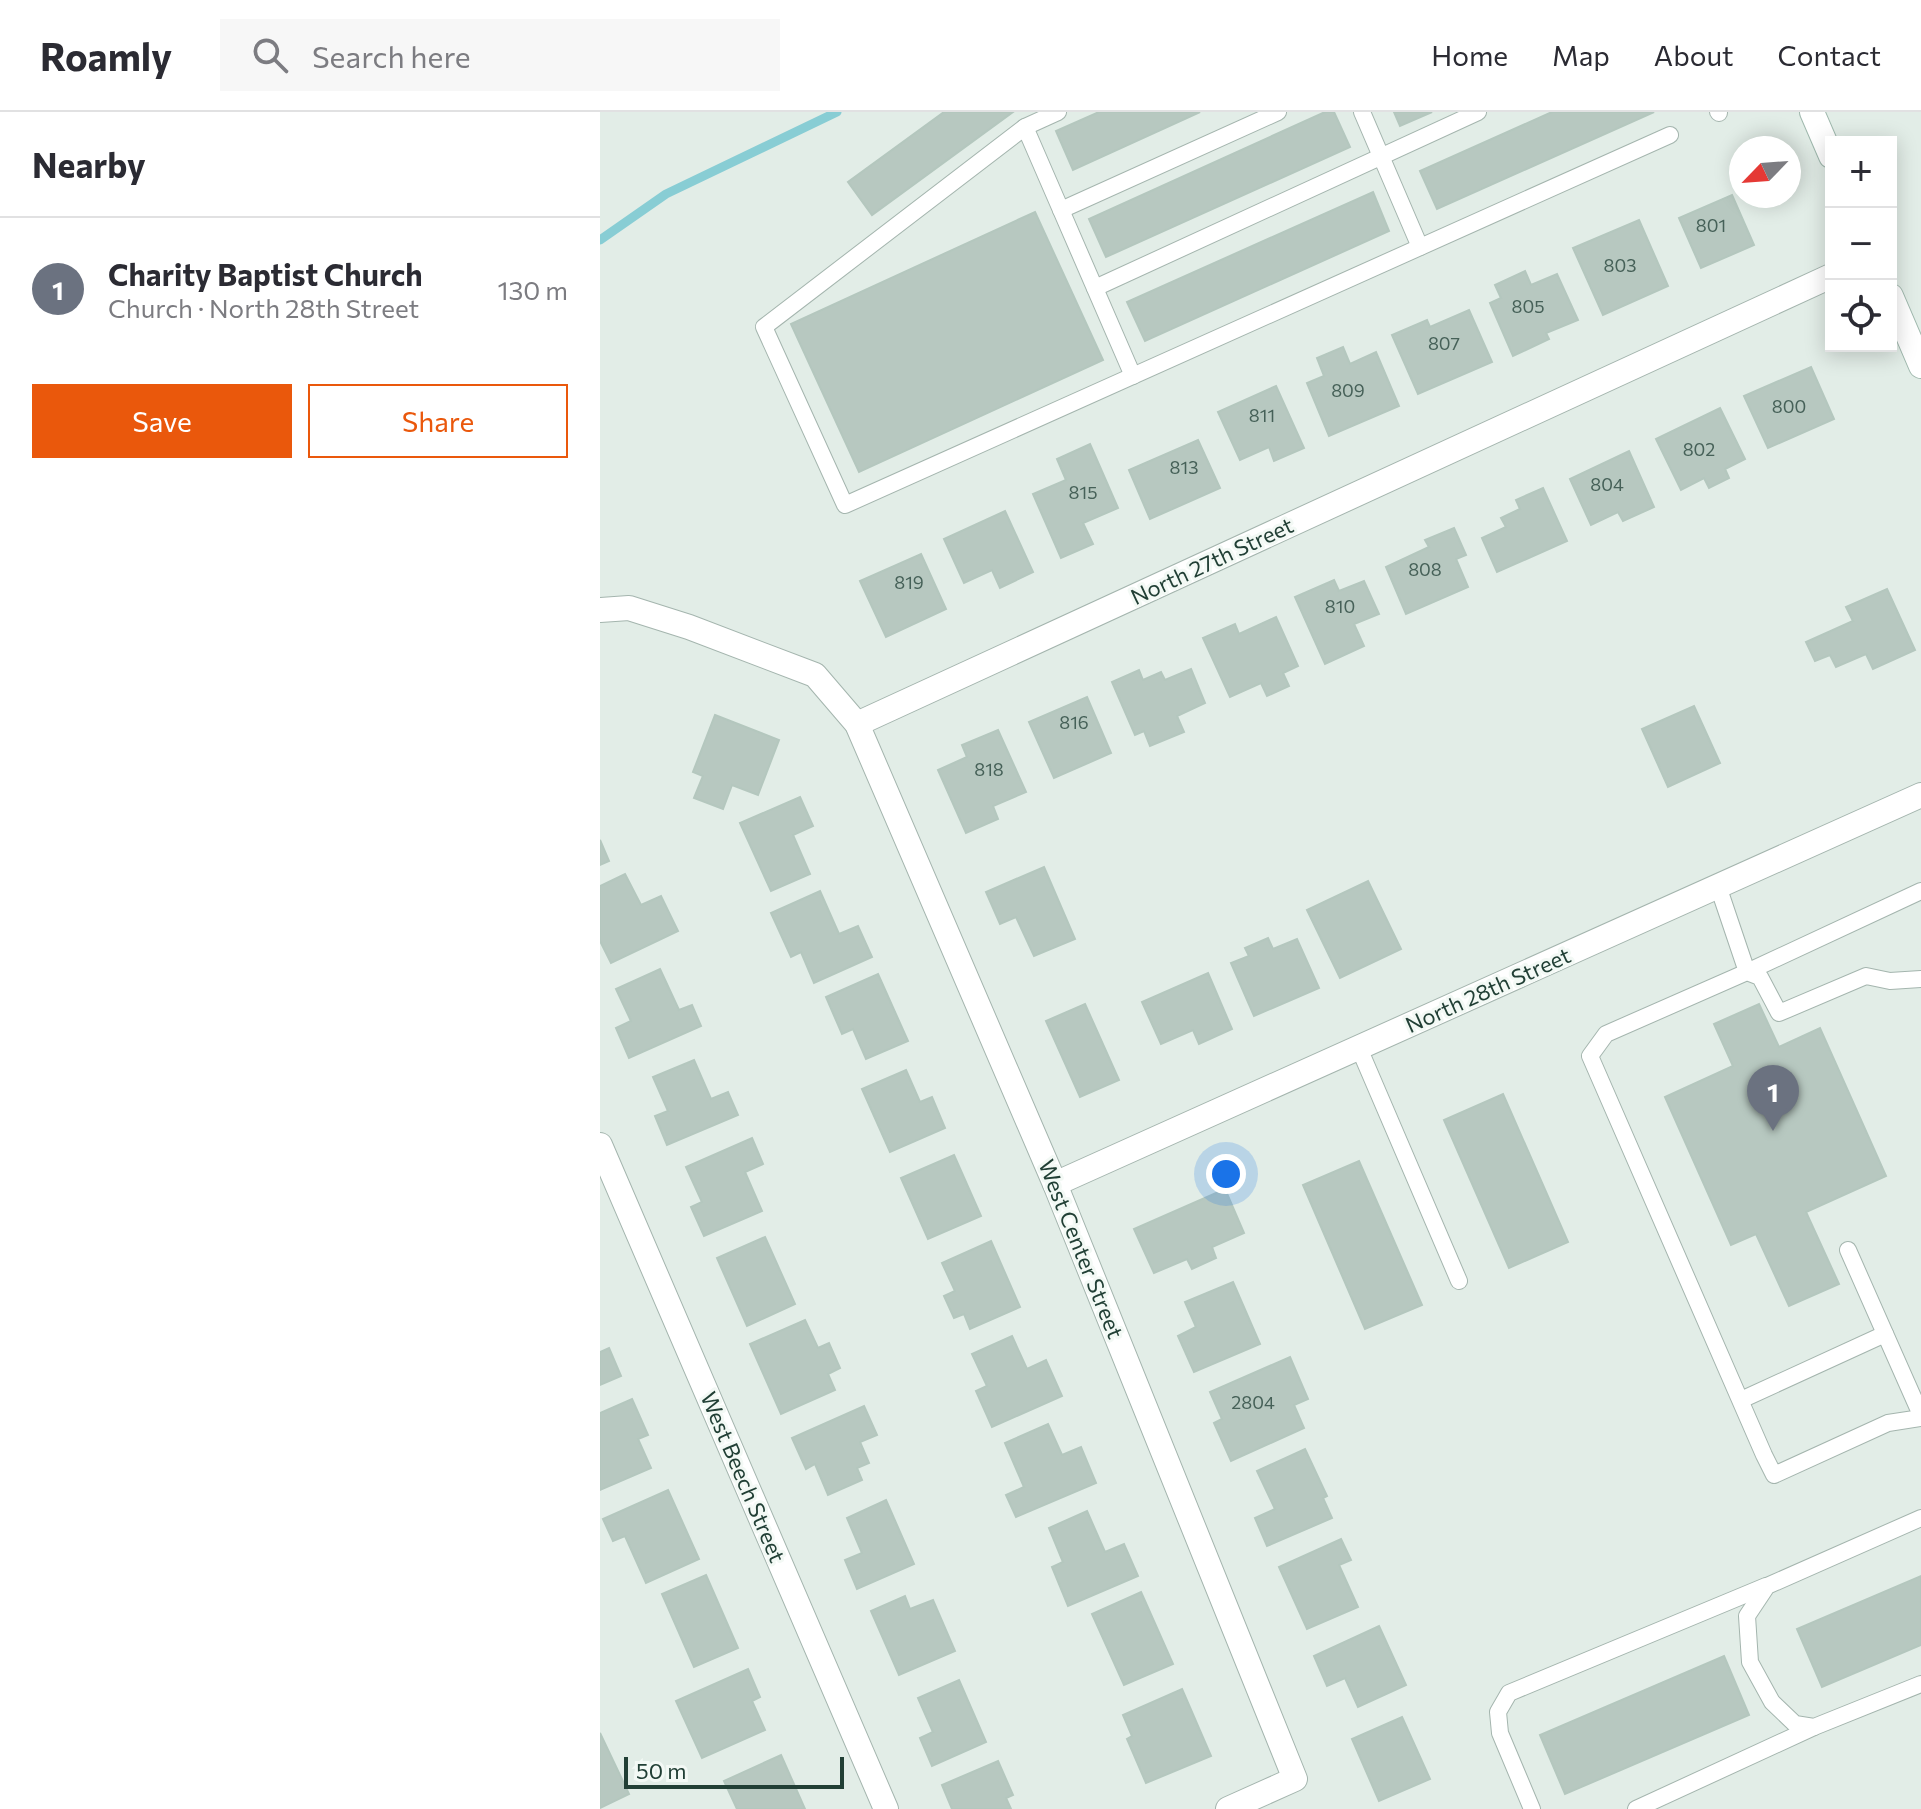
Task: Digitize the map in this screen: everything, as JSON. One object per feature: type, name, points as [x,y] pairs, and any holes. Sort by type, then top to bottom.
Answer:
[{"type":"street","points":[[1812,112],[1825,142]]},
{"type":"street","name":"North 27th Street","points":[[857,724],[1825,279]]},
{"type":"street","points":[[1897,310],[1921,366]]},
{"type":"street","points":[[600,610],[629,608],[689,627],[815,675],[857,724]]},
{"type":"street","name":"West Center Street","points":[[857,724],[1055,1184],[1295,1779],[1228,1809]]},
{"type":"street","name":"North 28th Street","points":[[1055,1184],[1921,795]]},
{"type":"street","name":"West Beech Street","points":[[600,1145],[886,1809]]},
{"type":"lane","points":[[1058,112],[1025,127],[764,327],[845,505],[1670,135]]},
{"type":"lane","points":[[1061,210],[1278,112]]},
{"type":"lane","points":[[1362,112],[1420,247]]},
{"type":"lane","points":[[1095,288],[1478,112]]},
{"type":"lane","points":[[1025,127],[1133,376]]},
{"type":"lane","points":[[1718,886],[1747,972]]},
{"type":"lane","points":[[1848,1250],[1921,1417],[1888,1423],[1774,1475],[1590,1056],[1606,1034],[1921,891]]},
{"type":"lane","points":[[1747,972],[1760,977],[1779,1013],[1866,976],[1890,981],[1921,979]]},
{"type":"lane","points":[[1359,1048],[1459,1281]]},
{"type":"lane","points":[[1741,1400],[1885,1334]]},
{"type":"lane","points":[[1532,1809],[1500,1733],[1498,1712],[1509,1693],[1921,1518]]},
{"type":"lane","points":[[1767,1586],[1747,1616],[1750,1662],[1772,1702],[1795,1724],[1814,1727]]},
{"type":"lane","points":[[1636,1809],[1814,1727],[1921,1684]]},
{"type":"building","points":[[944,112],[1013,112],[872,215],[848,182]]},
{"type":"building","points":[[1099,112],[1200,112],[1073,170],[1056,131]]},
{"type":"building","points":[[1325,112],[1334,112],[1350,147],[1106,257],[1089,219]]},
{"type":"building","points":[[1394,112],[1432,112],[1400,126]]},
{"type":"building","points":[[1552,112],[1654,112],[1437,209],[1420,171]]},
{"type":"building","points":[[1373,192],[1389,231],[1145,341],[1127,302]]},
{"type":"building","points":[[1729,196],[1729,208],[1738,208],[1754,245],[1701,268],[1679,218]]},
{"type":"building","points":[[1035,212],[1103,360],[859,472],[791,324]]},
{"type":"building","points":[[1639,220],[1668,286],[1603,315],[1573,248]]},
{"type":"building","points":[[1525,271],[1531,285],[1557,274],[1578,320],[1546,333],[1549,339],[1513,356],[1490,303],[1501,298],[1495,285]]},
{"type":"building","points":[[1469,310],[1492,362],[1418,394],[1392,335],[1427,320],[1430,327]]},
{"type":"building","points":[[1343,347],[1350,364],[1376,352],[1399,406],[1329,436],[1307,383],[1324,376],[1317,358]]},
{"type":"building","points":[[1811,367],[1834,419],[1768,448],[1744,396]]},
{"type":"building","points":[[1276,386],[1304,448],[1274,461],[1269,447],[1240,460],[1218,412]]},
{"type":"building","points":[[1720,408],[1745,459],[1725,469],[1729,478],[1709,488],[1704,478],[1681,490],[1656,439]]},
{"type":"building","points":[[1198,440],[1220,488],[1150,519],[1129,470]]},
{"type":"building","points":[[1090,444],[1118,508],[1083,523],[1093,544],[1061,558],[1033,494],[1066,480],[1057,459]]},
{"type":"building","points":[[1629,451],[1654,507],[1623,521],[1618,512],[1591,525],[1570,479]]},
{"type":"building","points":[[1543,488],[1567,541],[1497,572],[1482,538],[1506,527],[1501,518],[1520,509],[1516,500]]},
{"type":"building","points":[[1005,511],[1033,572],[1000,588],[992,570],[964,583],[944,539]]},
{"type":"building","points":[[1454,528],[1466,555],[1456,559],[1468,587],[1406,614],[1386,567],[1429,547],[1425,540]]},
{"type":"building","points":[[921,554],[946,609],[886,637],[860,581]]},
{"type":"building","points":[[1334,580],[1339,591],[1364,581],[1379,614],[1354,624],[1364,646],[1325,664],[1295,597]]},
{"type":"building","points":[[1887,589],[1915,650],[1873,669],[1866,654],[1836,667],[1830,655],[1815,661],[1806,642],[1853,621],[1846,607]]},
{"type":"building","points":[[1276,617],[1298,666],[1283,673],[1289,686],[1267,696],[1261,683],[1230,697],[1203,638],[1235,624],[1239,634]]},
{"type":"building","points":[[1191,669],[1205,703],[1177,716],[1184,732],[1150,746],[1144,731],[1135,735],[1112,682],[1139,670],[1143,680],[1161,672],[1165,680]]},
{"type":"building","points":[[1087,697],[1111,753],[1054,778],[1029,722]]},
{"type":"building","points":[[1694,706],[1720,763],[1668,787],[1642,729]]},
{"type":"building","points":[[715,715],[779,740],[758,795],[732,785],[723,809],[694,798],[703,776],[693,772]]},
{"type":"building","points":[[998,730],[1026,792],[993,806],[998,819],[966,833],[938,770],[967,757],[962,745]]},
{"type":"building","points":[[800,797],[813,826],[793,835],[810,874],[771,891],[740,823]]},
{"type":"building","points":[[600,840],[609,861],[600,865]]},
{"type":"building","points":[[1044,867],[1075,939],[1034,956],[1016,917],[1000,924],[986,892]]},
{"type":"building","points":[[625,874],[641,905],[661,896],[678,931],[611,963],[600,941],[600,886]]},
{"type":"building","points":[[1368,881],[1401,949],[1340,978],[1307,910]]},
{"type":"building","points":[[820,891],[839,934],[858,926],[872,957],[814,983],[801,952],[791,957],[771,913]]},
{"type":"building","points":[[1268,938],[1273,949],[1297,939],[1319,988],[1254,1016],[1231,963],[1249,956],[1245,948]]},
{"type":"building","points":[[660,969],[679,1010],[692,1005],[701,1026],[629,1058],[616,1028],[631,1021],[616,989]]},
{"type":"building","points":[[1208,973],[1232,1029],[1199,1044],[1193,1030],[1161,1044],[1142,1002]]},
{"type":"building","points":[[878,974],[908,1041],[866,1059],[853,1029],[842,1034],[826,997]]},
{"type":"building","points":[[1085,1004],[1119,1080],[1080,1097],[1046,1021]]},
{"type":"building","points":[[1759,1004],[1779,1047],[1820,1028],[1886,1176],[1806,1212],[1839,1284],[1789,1306],[1756,1234],[1731,1245],[1665,1097],[1733,1066],[1714,1024]]},
{"type":"building","points":[[694,1060],[711,1099],[728,1092],[738,1115],[667,1145],[655,1116],[668,1111],[653,1077]]},
{"type":"building","points":[[906,1070],[920,1102],[932,1097],[945,1128],[890,1152],[862,1089]]},
{"type":"building","points":[[1503,1094],[1568,1242],[1509,1268],[1444,1120]]},
{"type":"building","points":[[752,1138],[763,1164],[745,1172],[762,1211],[704,1236],[691,1207],[702,1202],[686,1167]]},
{"type":"building","points":[[954,1155],[981,1216],[928,1239],[901,1178]]},
{"type":"building","points":[[1359,1161],[1422,1305],[1365,1329],[1303,1185]]},
{"type":"building","points":[[1225,1189],[1244,1233],[1212,1247],[1216,1258],[1192,1269],[1187,1259],[1154,1273],[1134,1229]]},
{"type":"building","points":[[765,1237],[795,1304],[747,1326],[717,1258]]},
{"type":"building","points":[[991,1241],[1020,1307],[970,1329],[964,1314],[954,1318],[944,1296],[955,1291],[942,1263]]},
{"type":"building","points":[[1233,1282],[1260,1344],[1194,1372],[1178,1336],[1196,1327],[1185,1302]]},
{"type":"building","points":[[805,1320],[818,1348],[829,1343],[840,1368],[828,1374],[835,1390],[781,1414],[750,1344]]},
{"type":"building","points":[[1012,1336],[1027,1369],[1046,1360],[1062,1396],[992,1427],[976,1391],[987,1386],[972,1354]]},
{"type":"building","points":[[609,1348],[621,1376],[600,1385],[600,1352]]},
{"type":"building","points":[[1290,1357],[1308,1399],[1294,1405],[1304,1428],[1231,1461],[1214,1423],[1222,1419],[1210,1392]]},
{"type":"building","points":[[632,1399],[648,1435],[638,1439],[651,1468],[600,1490],[600,1413]]},
{"type":"building","points":[[864,1406],[877,1435],[860,1442],[869,1463],[857,1468],[862,1480],[828,1495],[815,1464],[806,1469],[792,1438]]},
{"type":"building","points":[[1048,1424],[1062,1455],[1081,1447],[1096,1483],[1016,1517],[1006,1495],[1024,1487],[1005,1443]]},
{"type":"building","points":[[1305,1449],[1327,1496],[1323,1498],[1332,1518],[1267,1546],[1255,1518],[1275,1509],[1257,1471]]},
{"type":"building","points":[[668,1490],[699,1559],[646,1583],[625,1536],[613,1541],[603,1519]]},
{"type":"building","points":[[886,1500],[914,1564],[857,1589],[845,1560],[862,1553],[847,1518]]},
{"type":"building","points":[[1087,1511],[1105,1552],[1124,1544],[1138,1576],[1068,1606],[1052,1567],[1063,1562],[1049,1528]]},
{"type":"building","points":[[1341,1539],[1351,1560],[1339,1565],[1358,1607],[1307,1629],[1279,1567]]},
{"type":"building","points":[[706,1575],[738,1648],[694,1667],[662,1594]]},
{"type":"building","points":[[1921,1576],[1921,1645],[1822,1687],[1797,1629]]},
{"type":"building","points":[[1141,1592],[1173,1664],[1124,1685],[1092,1614]]},
{"type":"building","points":[[905,1596],[910,1609],[933,1600],[955,1651],[899,1675],[871,1611]]},
{"type":"building","points":[[1379,1626],[1406,1685],[1358,1707],[1345,1678],[1327,1686],[1314,1656]]},
{"type":"building","points":[[1724,1656],[1749,1715],[1565,1794],[1540,1735]]},
{"type":"building","points":[[748,1669],[760,1697],[752,1701],[765,1730],[702,1758],[676,1701]]},
{"type":"building","points":[[959,1680],[986,1742],[932,1766],[920,1738],[933,1732],[918,1698]]},
{"type":"building","points":[[1182,1689],[1211,1756],[1146,1783],[1127,1739],[1132,1736],[1123,1715]]},
{"type":"building","points":[[1402,1717],[1430,1779],[1379,1801],[1352,1739]]},
{"type":"building","points":[[600,1733],[629,1794],[600,1808]]},
{"type":"building","points":[[781,1755],[805,1809],[737,1809],[724,1781]]},
{"type":"building","points":[[998,1761],[1013,1795],[1006,1798],[1011,1809],[952,1809],[942,1785]]},
{"type":"waterway","points":[[600,240],[666,194],[837,112]]},
{"type":"place","name":"Charity Baptist Church","points":[[1773,1131]]}]
